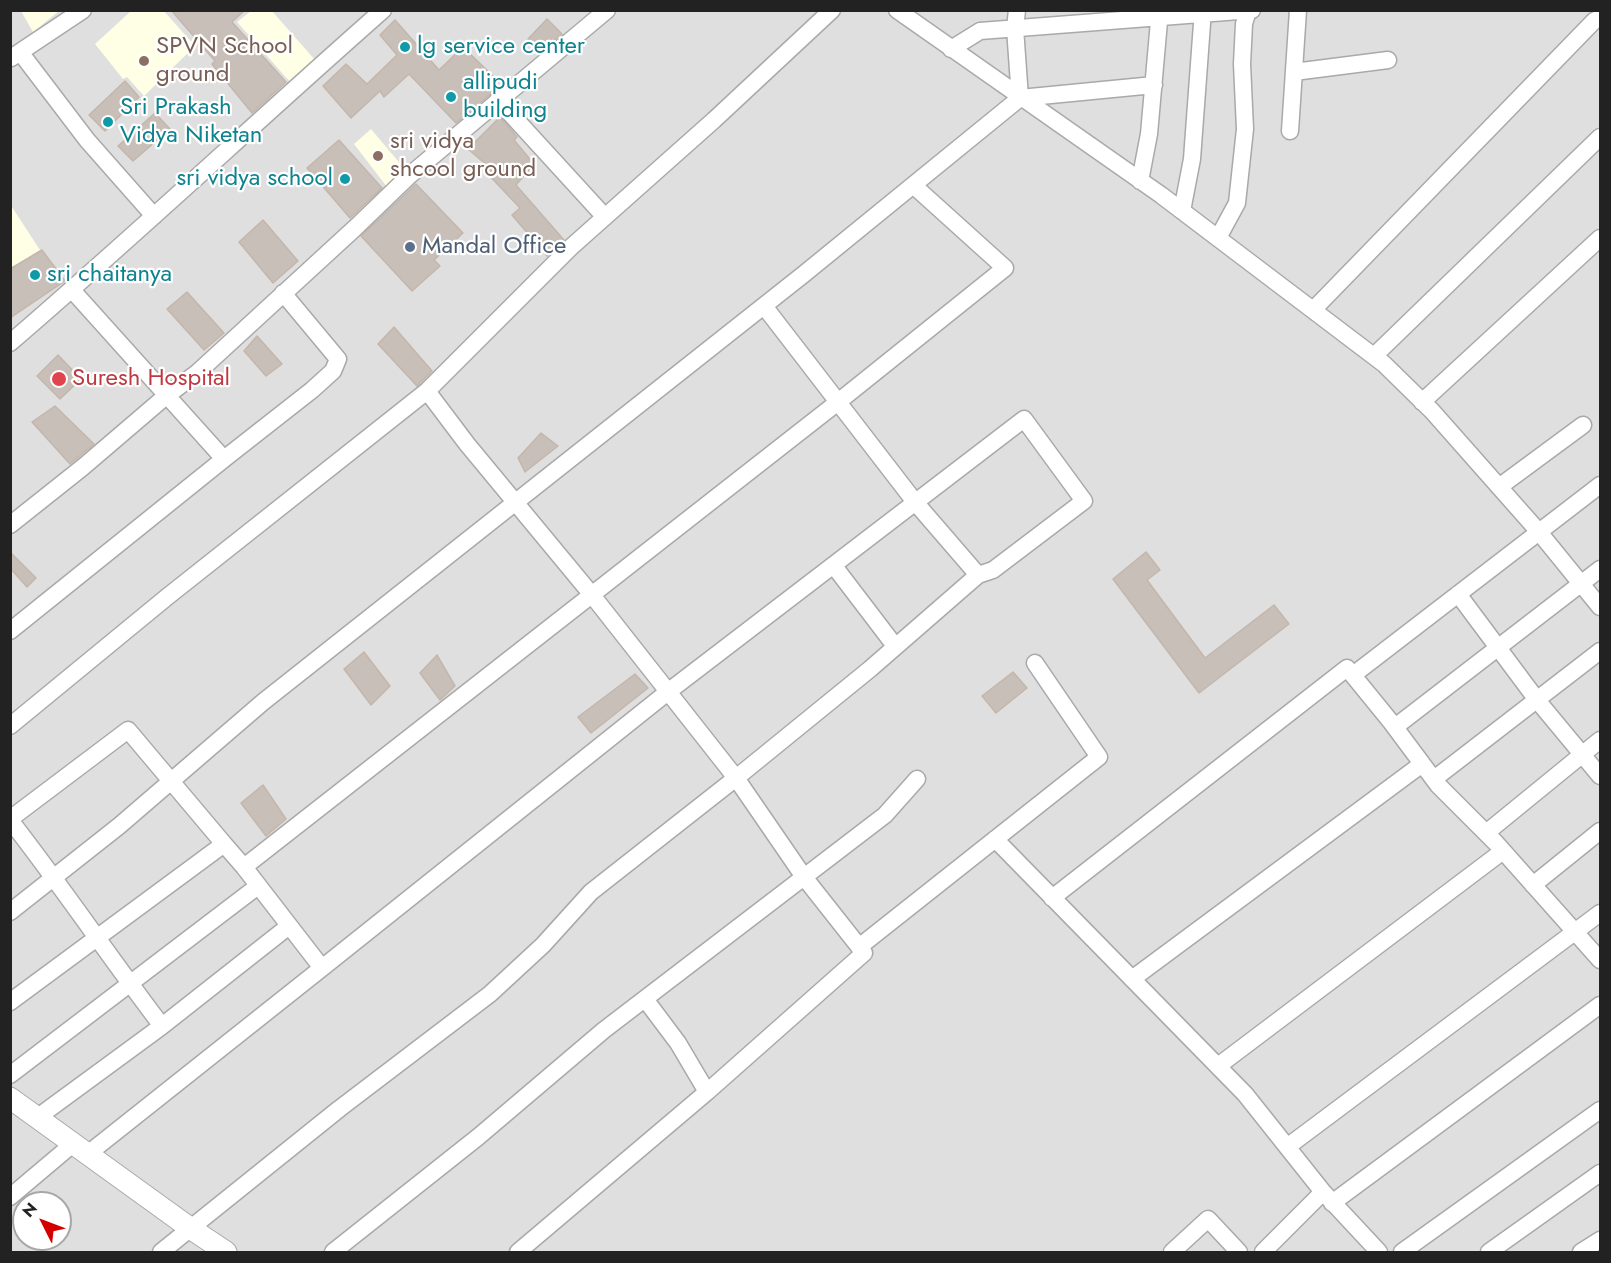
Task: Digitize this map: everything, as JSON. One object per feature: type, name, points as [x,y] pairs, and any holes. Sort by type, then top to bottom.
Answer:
[{"type":"street","points":[[83,10],[15,56],[154,216]]},
{"type":"street","points":[[10,343],[72,290],[382,10]]},
{"type":"street","points":[[10,525],[83,468],[166,396],[197,373],[410,175],[607,10]]},
{"type":"street","points":[[10,726],[167,597],[427,391],[570,248],[714,120],[832,10]]},
{"type":"street","points":[[897,10],[1182,211],[1374,356],[1422,402],[1499,487],[1600,607]]},
{"type":"street","points":[[1017,10],[1015,28],[1020,98]]},
{"type":"street","points":[[1290,131],[1298,10]]},
{"type":"street","points":[[951,49],[980,31],[1160,14],[1249,11],[1244,24],[1242,64],[1245,129],[1237,203],[1218,238]]},
{"type":"street","points":[[1182,211],[1192,159],[1202,12]]},
{"type":"street","points":[[1140,181],[1149,134],[1160,14]]},
{"type":"street","points":[[1313,310],[1593,16]]},
{"type":"street","points":[[1294,72],[1388,60]]},
{"type":"street","points":[[10,912],[171,782],[263,702],[764,306],[1020,98],[1154,85]]},
{"type":"street","points":[[498,100],[605,217]]},
{"type":"street","points":[[1374,356],[1600,137]]},
{"type":"street","points":[[244,867],[838,402],[1005,268],[913,185]]},
{"type":"street","points":[[1422,402],[1600,238]]},
{"type":"street","points":[[72,290],[224,459]]},
{"type":"street","points":[[10,631],[333,371],[338,359],[283,293]]},
{"type":"street","points":[[764,306],[915,502],[978,575]]},
{"type":"street","points":[[427,391],[669,691],[736,778],[804,877],[864,953],[707,1092],[518,1252]]},
{"type":"street","points":[[10,1197],[81,1148],[322,968],[669,691],[1024,420],[1084,501],[993,570],[978,575],[736,778],[591,892],[543,945],[490,994],[339,1108],[161,1252]]},
{"type":"street","points":[[1499,487],[1583,425]]},
{"type":"street","points":[[1353,675],[1600,485]]},
{"type":"street","points":[[834,566],[895,646]]},
{"type":"street","points":[[1395,727],[1600,569]]},
{"type":"street","points":[[1458,594],[1538,700],[1600,776]]},
{"type":"street","points":[[1434,779],[1600,651]]},
{"type":"street","points":[[859,947],[1099,757],[1035,663]]},
{"type":"street","points":[[1052,898],[1347,668],[1434,779],[1503,851],[1600,960]]},
{"type":"street","points":[[162,1026],[10,820],[128,730],[244,867],[322,968]]},
{"type":"street","points":[[1486,833],[1600,740]]},
{"type":"street","points":[[1132,979],[1422,764]]},
{"type":"street","points":[[333,1252],[478,1137],[604,1030],[885,815],[917,779]]},
{"type":"street","points":[[1533,885],[1600,831]]},
{"type":"street","points":[[995,839],[1245,1094],[1327,1198],[1379,1252]]},
{"type":"street","points":[[10,1002],[224,844]]},
{"type":"street","points":[[1218,1066],[1503,851]]},
{"type":"street","points":[[10,1075],[258,886]]},
{"type":"street","points":[[1287,1148],[1600,913]]},
{"type":"street","points":[[38,1117],[162,1026],[289,926]]},
{"type":"street","points":[[645,999],[678,1043],[707,1092]]},
{"type":"street","points":[[1263,1252],[1327,1198],[1600,1005]]},
{"type":"street","points":[[10,1098],[226,1252]]},
{"type":"street","points":[[1402,1252],[1600,1110]]},
{"type":"street","points":[[1489,1252],[1600,1173]]},
{"type":"street","points":[[1172,1252],[1208,1218],[1239,1252]]},
{"type":"street","points":[[1354,1252],[1367,1240]]},
{"type":"street","points":[[1581,1252],[1600,1240]]},
{"type":"shaded area","name":"SPVN School ground","points":[[163,10],[195,46],[144,96],[127,77],[123,79],[95,44],[131,11]]},
{"type":"shaded area","points":[[10,11],[1600,11],[1600,1252],[11,1252]]},
{"type":"shaded area","points":[[21,11],[59,11],[33,32]]},
{"type":"shaded area","points":[[251,11],[272,11],[315,60],[290,82],[237,22]]},
{"type":"shaded area","name":"sri vidya shcool ground","points":[[371,129],[403,167],[387,187],[354,144]]},
{"type":"shaded area","points":[[10,204],[40,250],[11,269],[10,269]]},
{"type":"building","points":[[171,10],[245,10],[232,22],[286,82],[252,113],[212,64],[215,61]]},
{"type":"building","points":[[547,19],[562,34],[542,51],[528,39]]},
{"type":"building","points":[[395,20],[439,70],[463,47],[495,78],[492,82],[498,88],[456,123],[409,74],[384,97],[380,91],[351,118],[323,86],[346,64],[367,84],[397,55],[380,35]]},
{"type":"building","points":[[125,81],[139,97],[105,131],[89,115]]},
{"type":"building","points":[[155,113],[170,129],[133,161],[118,146]]},
{"type":"building","points":[[500,117],[517,137],[514,140],[534,164],[516,185],[564,240],[547,256],[512,215],[520,208],[485,171],[489,167],[468,149]]},
{"type":"building","name":"sri vidya school","points":[[339,140],[382,188],[350,218],[307,168]]},
{"type":"building","name":"Mandal Office","points":[[416,184],[463,233],[434,260],[440,266],[412,291],[361,236]]},
{"type":"building","points":[[263,220],[298,261],[273,283],[239,242]]},
{"type":"building","name":"sri chaitanya","points":[[42,250],[65,281],[10,318],[10,269]]},
{"type":"building","points":[[187,292],[224,333],[204,350],[167,309]]},
{"type":"building","points":[[394,327],[432,371],[417,386],[378,344]]},
{"type":"building","points":[[257,336],[282,364],[266,376],[244,351]]},
{"type":"building","points":[[58,355],[81,379],[60,399],[37,376]]},
{"type":"building","points":[[55,406],[94,444],[70,464],[32,422]]},
{"type":"building","points":[[541,433],[558,446],[525,472],[518,458]]},
{"type":"building","points":[[10,552],[36,578],[27,587],[10,568]]},
{"type":"building","points":[[1146,552],[1160,570],[1147,580],[1205,658],[1274,605],[1289,624],[1199,693],[1113,579]]},
{"type":"building","points":[[364,652],[390,686],[371,705],[344,669]]},
{"type":"building","points":[[437,655],[455,686],[440,700],[420,673]]},
{"type":"building","points":[[1013,672],[1027,688],[996,713],[982,696]]},
{"type":"building","points":[[635,674],[648,688],[591,733],[578,717]]},
{"type":"building","points":[[263,785],[286,819],[266,836],[241,803]]},
{"type":"place","name":"lg service center","points":[[405,47]]},
{"type":"place","name":"SPVN School ground","points":[[144,61]]},
{"type":"place","name":"allipudi building","points":[[451,97]]},
{"type":"place","name":"Sri Prakash Vidya Niketan","points":[[108,122]]},
{"type":"place","name":"sri vidya shcool ground","points":[[378,156]]},
{"type":"place","name":"sri vidya school","points":[[345,179]]},
{"type":"place","name":"Mandal Office","points":[[410,247]]},
{"type":"place","name":"sri chaitanya","points":[[35,275]]},
{"type":"place","name":"Suresh Hospital","points":[[59,379]]}]
